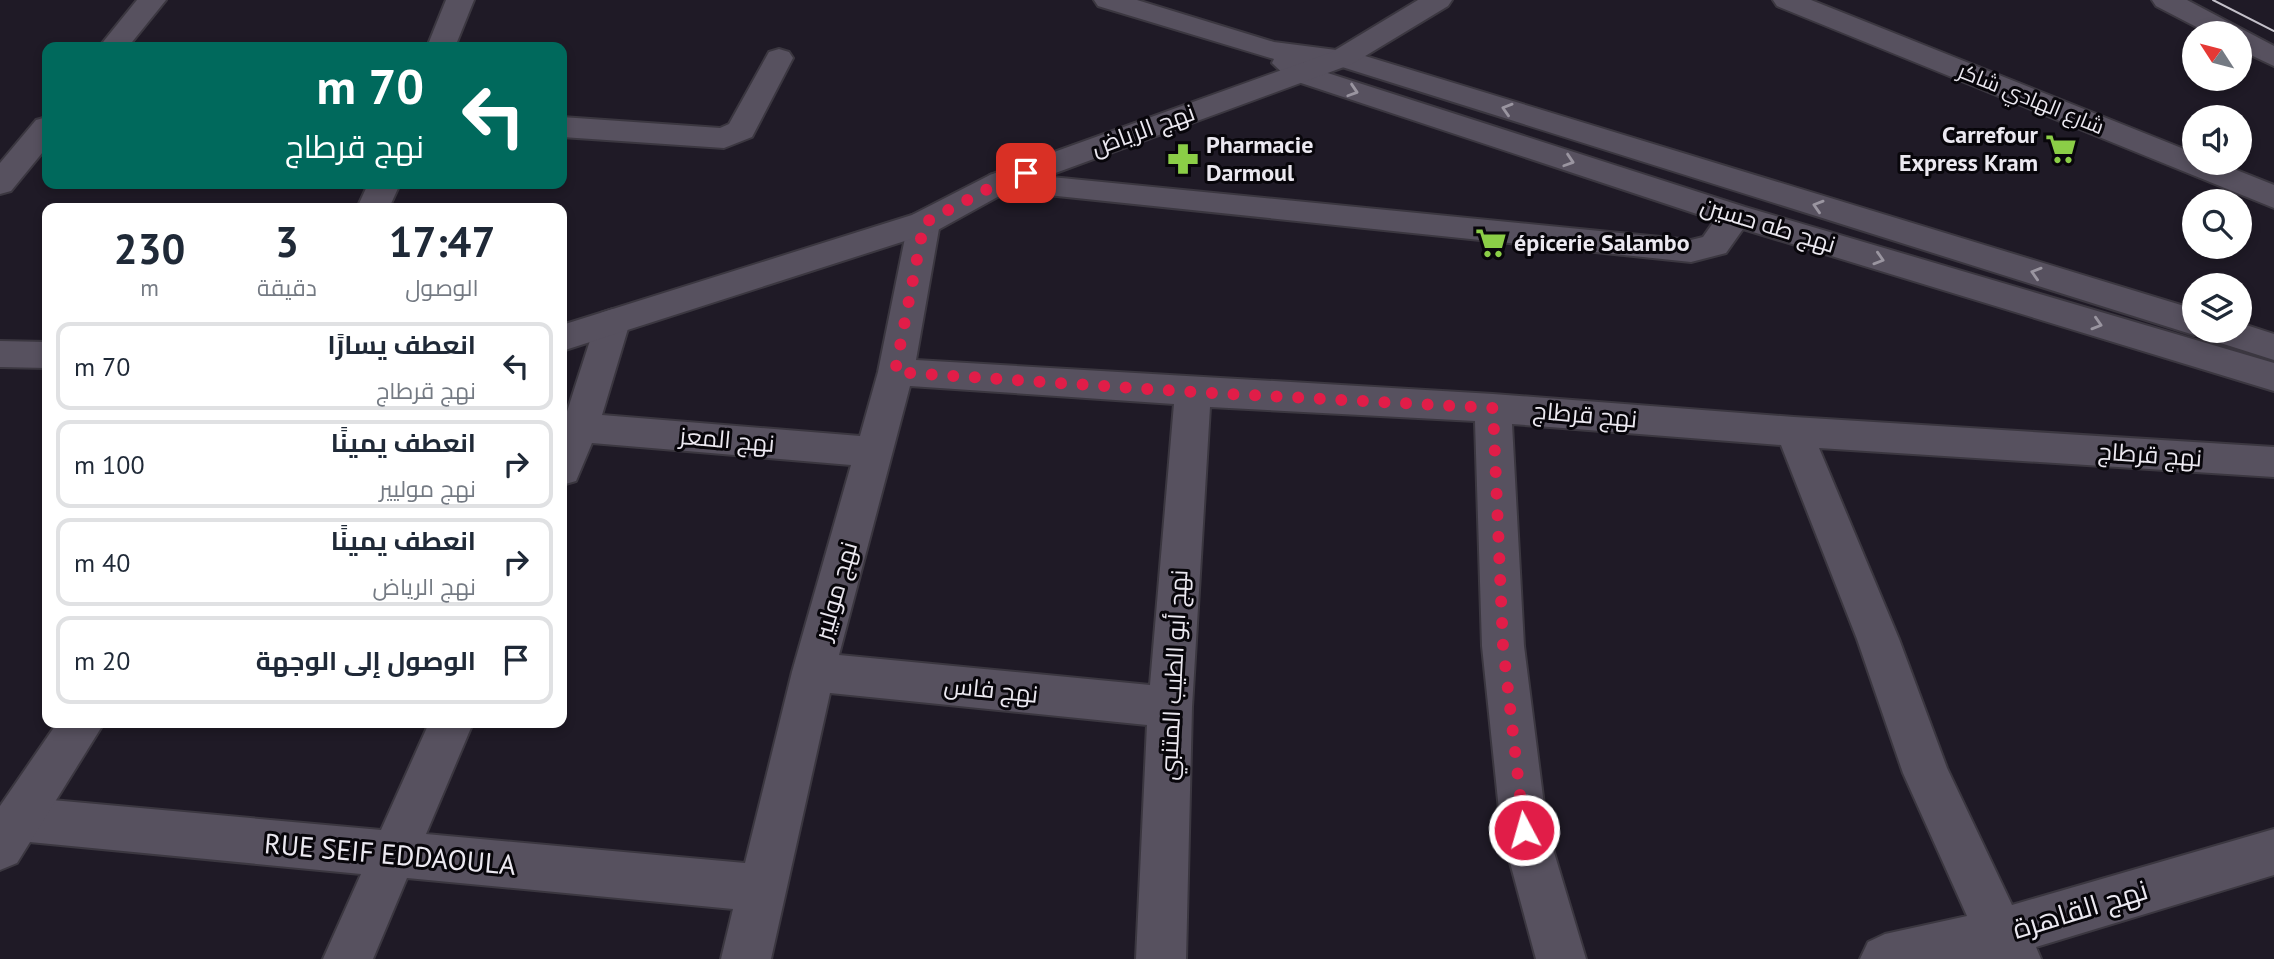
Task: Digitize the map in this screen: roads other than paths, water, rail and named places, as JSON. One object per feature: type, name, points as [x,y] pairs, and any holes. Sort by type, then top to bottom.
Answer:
[{"type":"street","points":[[117,42],[152,0]]},
{"type":"street","points":[[443,42],[460,0]]},
{"type":"street","name":"نهج طه حسين","points":[[1108,0],[1270,50],[1342,58],[2182,318]]},
{"type":"street","name":"نهج الرياض","points":[[567,336],[924,223],[1001,182],[1342,58],[1438,0]]},
{"type":"street","name":"شارع الهادي شاكر","points":[[1787,0],[2274,197]]},
{"type":"street","points":[[2166,0],[2206,21]]},
{"type":"street","points":[[2252,45],[2274,57]]},
{"type":"street","name":"نهج طه حسين","points":[[1270,50],[1299,73],[1734,215],[2274,377]]},
{"type":"street","points":[[567,127],[724,138],[735,135],[741,130],[779,58]]},
{"type":"street","points":[[0,184],[42,133]]},
{"type":"street","points":[[1001,182],[1692,251],[1710,249],[1719,243],[1734,215]]},
{"type":"street","name":"نهج موليير","points":[[746,959],[813,672],[895,372],[924,223]]},
{"type":"street","points":[[567,458],[580,428],[613,322]]},
{"type":"street","points":[[2252,340],[2274,347]]},
{"type":"street","points":[[0,354],[42,355]]},
{"type":"street","name":"نهج قرطاج","points":[[895,372],[1493,408],[1794,432],[2274,462]]},
{"type":"street","name":"نهج أبو الطيب المتنبي","points":[[1161,959],[1170,707],[1193,392]]},
{"type":"street","points":[[1493,408],[1503,646],[1524,830],[1561,959]]},
{"type":"street","name":"نهج المعز","points":[[580,428],[875,452]]},
{"type":"street","points":[[1794,432],[1878,639],[1926,773],[2008,946]]},
{"type":"street","name":"نهج فاس","points":[[813,672],[1170,707]]},
{"type":"street","points":[[9,833],[79,728]]},
{"type":"street","points":[[348,959],[449,728]]},
{"type":"street","name":"RUE SEIF EDDAOULA","points":[[9,833],[394,854],[761,888]]},
{"type":"street","name":"نهج القاهرة","points":[[1885,959],[2008,946],[2274,852]]},
{"type":"tram line","points":[[2213,0],[2274,31]]},
{"type":"place","name":"Carrefour Express Kram","points":[[2061,149]]},
{"type":"place","name":"Pharmacie Darmoul","points":[[1183,159]]},
{"type":"place","name":"épicerie Salambo","points":[[1491,243]]}]
